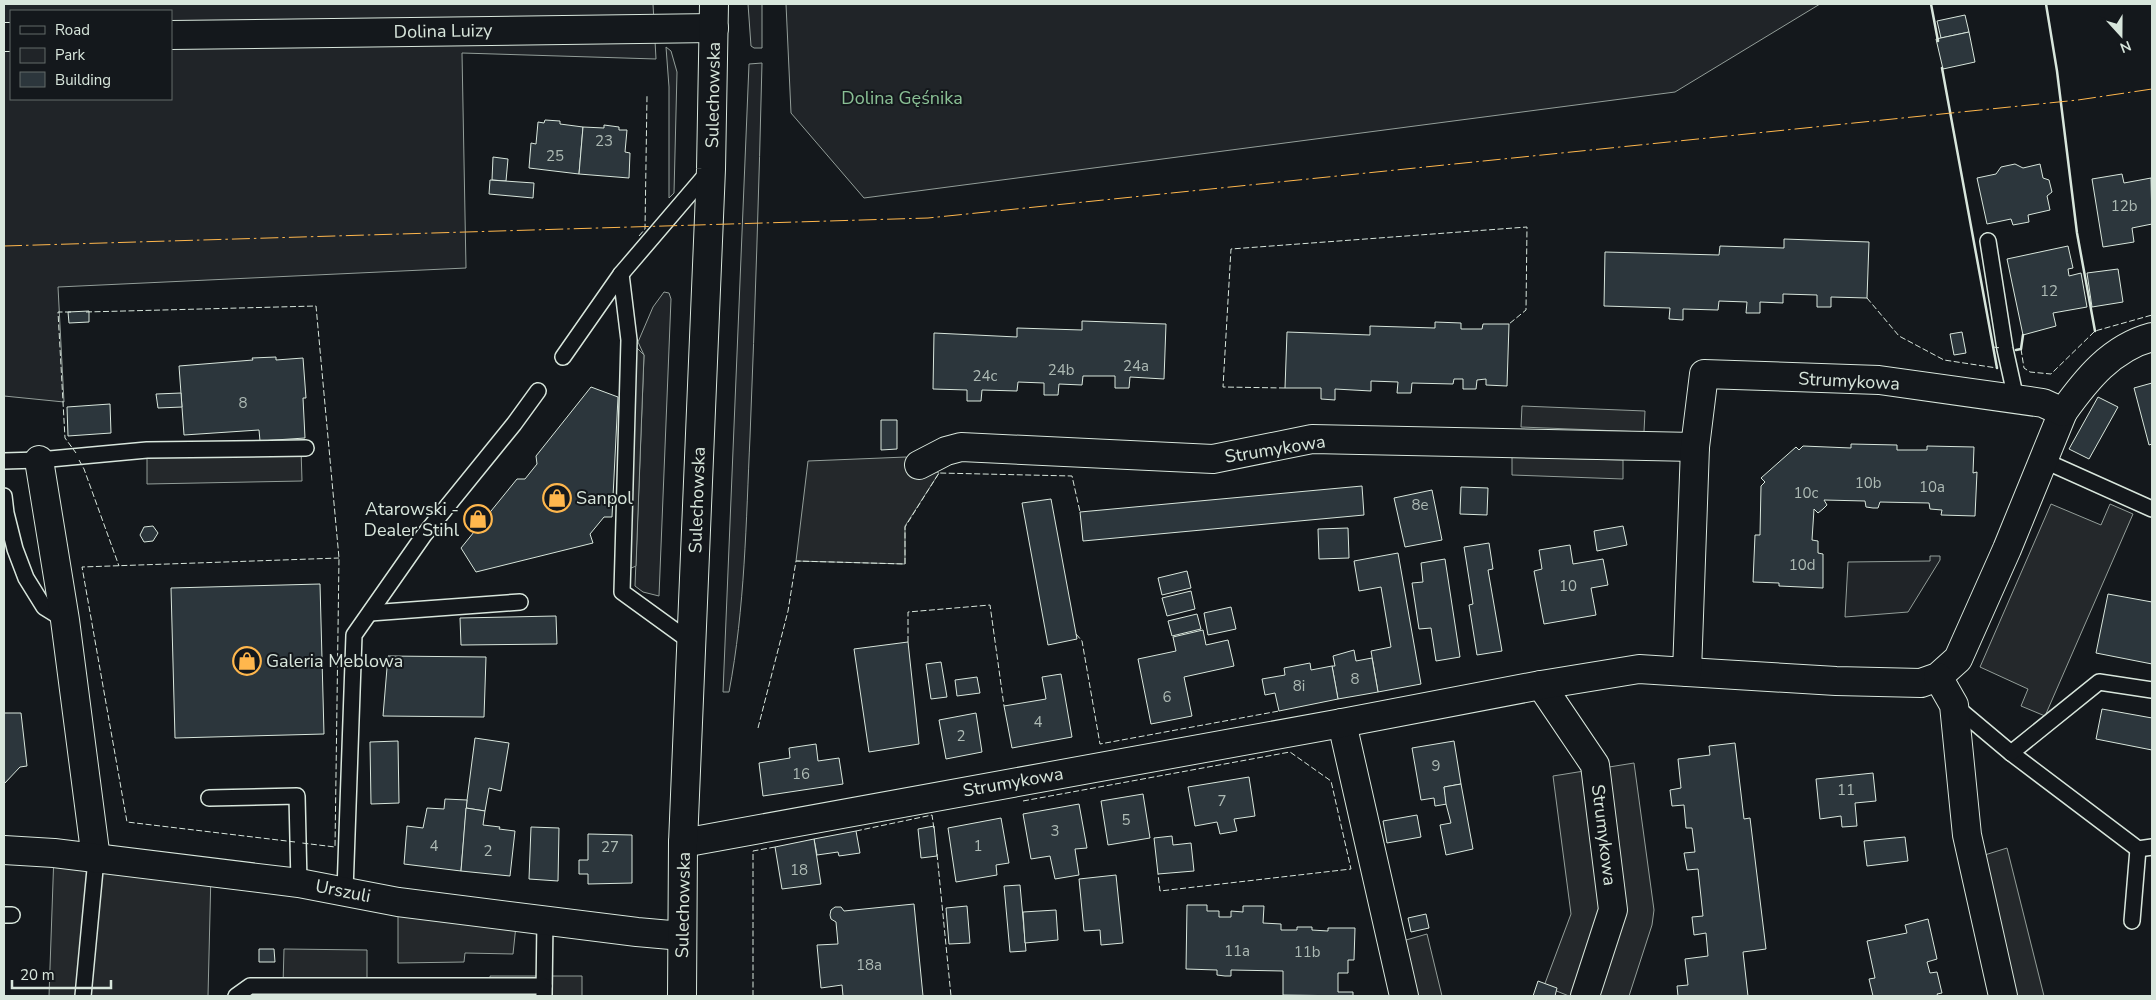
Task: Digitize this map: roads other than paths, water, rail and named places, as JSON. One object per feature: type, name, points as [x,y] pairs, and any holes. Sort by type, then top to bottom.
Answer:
[{"type":"street","name":"Dolina Luizy","points":[[172,35],[714,16]]},
{"type":"street","name":"Sulechowska","points":[[682,996],[683,843],[711,169],[714,16]]},
{"type":"street","name":"Strumykowa","points":[[683,843],[1541,685],[1639,669],[1836,682],[1921,683],[1938,677],[1958,659],[2044,461],[2063,412],[2085,381],[2106,361],[2124,349],[2152,337]]},
{"type":"street","name":"Strumykowa","points":[[1687,672],[1695,446],[1704,374],[1879,380],[2043,403],[2063,412]]},
{"type":"street","name":"Strumykowa","points":[[919,465],[946,450],[961,447],[1213,459],[1312,439],[1695,446]]},
{"type":"street","points":[[39,460],[65,620],[96,859]]},
{"type":"street","points":[[1938,677],[1954,705],[1967,835],[2003,996]]},
{"type":"street","name":"Strumykowa","points":[[1541,685],[1595,765],[1613,910],[1585,996]]},
{"type":"street","points":[[1342,723],[1404,996]]},
{"type":"street","name":"Urszuli","points":[[4,850],[299,883],[345,890],[398,902],[682,936]]},
{"type":"lane","points":[[562,357],[621,274],[711,169]]},
{"type":"lane","points":[[1988,241],[2005,348],[2016,399]]},
{"type":"lane","points":[[621,274],[629,340],[622,592],[692,642]]},
{"type":"lane","points":[[345,890],[354,635],[424,535],[514,424],[538,391]]},
{"type":"lane","points":[[4,461],[39,460],[147,450],[306,448]]},
{"type":"lane","points":[[2044,461],[2152,508]]},
{"type":"lane","points":[[4,496],[15,549],[26,578],[44,607],[65,620]]},
{"type":"lane","points":[[370,613],[520,602]]},
{"type":"lane","points":[[2011,753],[2099,682],[2152,690]]},
{"type":"lane","points":[[1954,705],[2011,753],[2145,848],[2132,921]]},
{"type":"lane","points":[[210,798],[297,796],[299,883]]},
{"type":"lane","points":[[83,996],[96,859]]},
{"type":"lane","points":[[236,996],[250,986],[544,991],[545,920]]},
{"type":"place","name":"Sanpol","points":[[557,498]]},
{"type":"place","name":"Atarowski - Dealer Stihl","points":[[478,519]]},
{"type":"place","name":"Galeria Meblowa","points":[[247,661]]},
{"type":"park label","name":"Dolina Gęśnika","points":[[902,98]]}]
